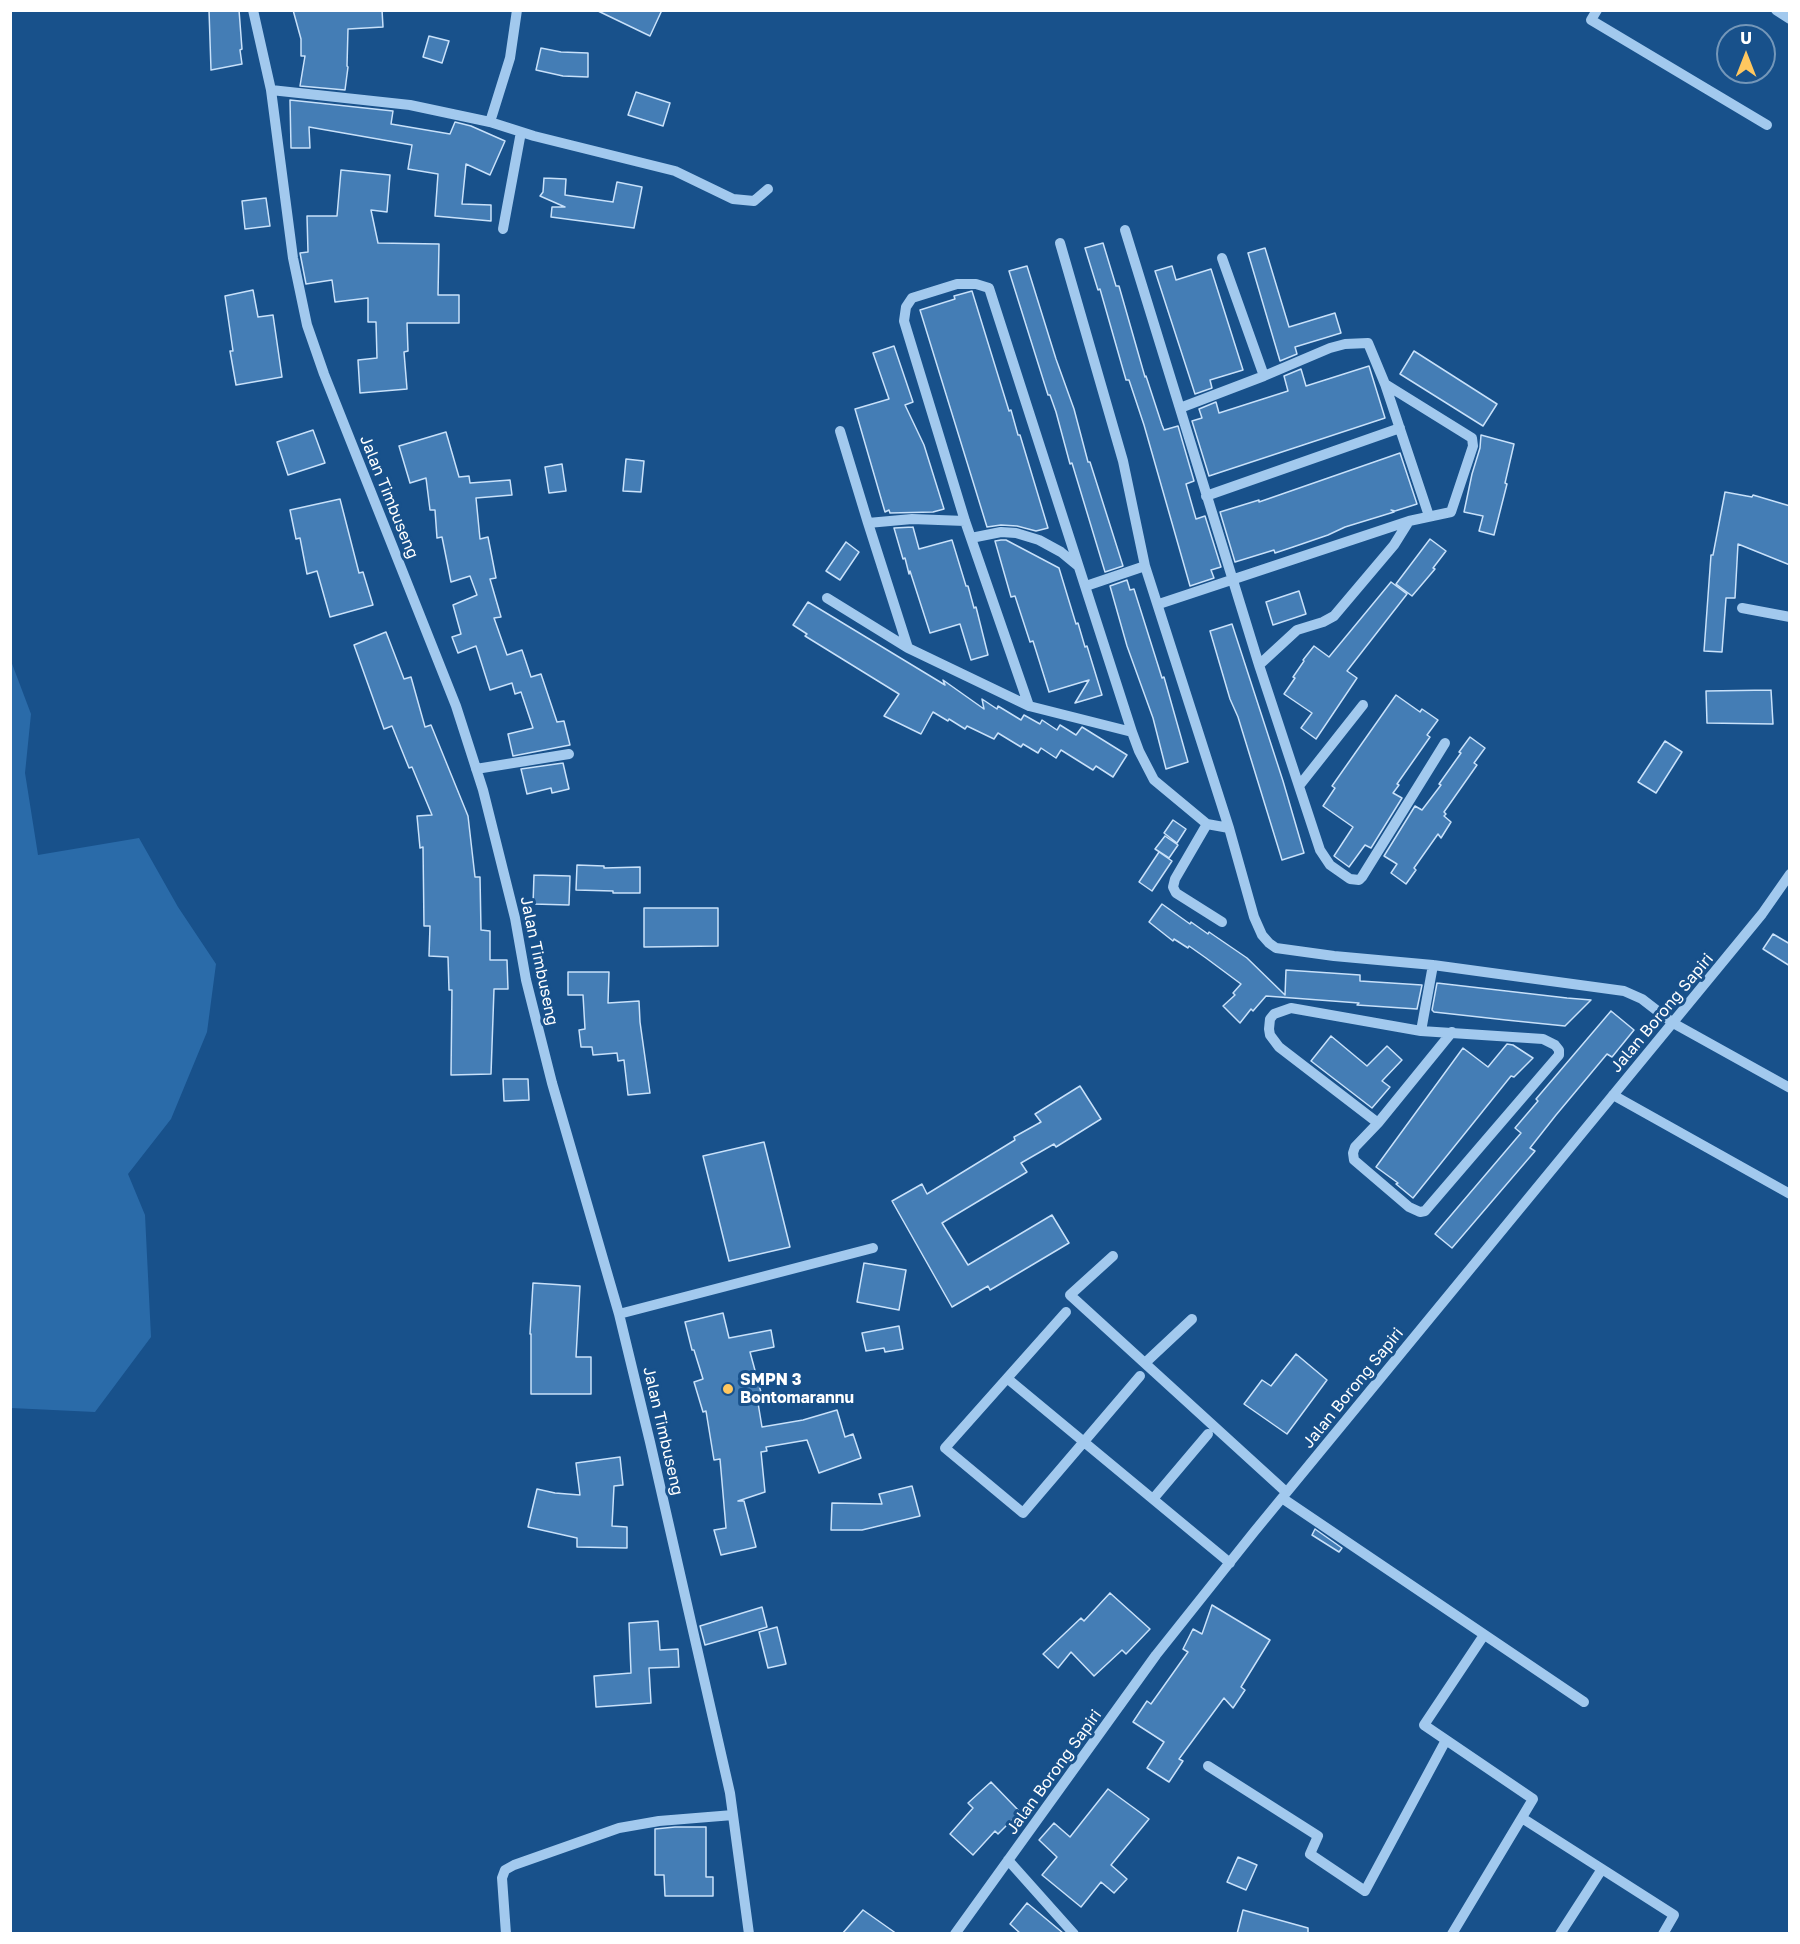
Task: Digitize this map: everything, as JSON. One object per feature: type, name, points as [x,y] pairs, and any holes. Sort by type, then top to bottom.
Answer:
[{"type":"street","name":"Jalan Timbuseng","points":[[254,10],[271,90],[293,258],[307,325],[324,374],[456,706],[476,769],[515,918],[526,980],[552,1083],[619,1314],[730,1792],[749,1934]]},
{"type":"street","points":[[490,122],[510,58],[517,10]]},
{"type":"street","points":[[1597,10],[1591,20],[1767,125]]},
{"type":"street","points":[[1776,10],[1790,19]]},
{"type":"street","points":[[271,90],[410,105],[490,122],[675,171],[733,199],[754,201],[768,189]]},
{"type":"street","points":[[503,229],[521,132]]},
{"type":"street","points":[[1125,230],[1232,581],[1324,858],[1350,879],[1359,880],[1445,743]]},
{"type":"street","points":[[1060,243],[1123,461],[1145,566],[1159,604],[1254,917],[1269,943],[1276,948],[1433,965],[1624,991],[1642,999],[1673,1023],[1790,1088]]},
{"type":"street","points":[[1222,258],[1264,376]]},
{"type":"street","points":[[1029,706],[965,521],[904,321],[906,307],[912,298],[957,284],[976,284],[988,288],[1138,751],[1154,780],[1207,824],[1228,828]]},
{"type":"street","points":[[1180,408],[1330,348],[1368,343],[1385,384],[1429,516]]},
{"type":"street","points":[[1159,604],[1409,520],[1451,512],[1473,446],[1472,438],[1385,384]]},
{"type":"street","points":[[1206,496],[1400,428]]},
{"type":"street","points":[[840,431],[908,648]]},
{"type":"street","points":[[868,523],[912,519],[965,521]]},
{"type":"street","points":[[1259,665],[1297,630],[1334,616],[1394,545],[1409,520]]},
{"type":"street","points":[[971,538],[1001,532],[1016,533],[1039,540],[1061,552],[1078,566]]},
{"type":"street","points":[[1086,586],[1145,566]]},
{"type":"street","points":[[827,598],[908,648],[1029,706],[1132,732]]},
{"type":"street","points":[[1742,608],[1790,617]]},
{"type":"street","points":[[1299,786],[1363,705]]},
{"type":"street","points":[[476,769],[569,754]]},
{"type":"street","points":[[1207,824],[1175,879],[1173,887],[1176,893],[1222,922]]},
{"type":"street","name":"Jalan Borong Sapiri","points":[[955,1934],[1156,1655],[1284,1495],[1762,914],[1790,874]]},
{"type":"street","points":[[1421,1031],[1433,965]]},
{"type":"street","points":[[1378,1123],[1279,1047],[1270,1035],[1270,1019],[1274,1014],[1291,1008],[1421,1031],[1452,1032],[1543,1039],[1555,1045],[1559,1050],[1559,1055],[1425,1211],[1420,1212],[1409,1207],[1354,1160],[1353,1153],[1355,1147],[1378,1123],[1452,1032]]},
{"type":"street","points":[[1613,1095],[1790,1194]]},
{"type":"street","points":[[619,1314],[873,1248]]},
{"type":"street","points":[[1113,1256],[1070,1295],[1284,1495],[1584,1702]]},
{"type":"street","points":[[1066,1312],[945,1448],[1023,1513],[1140,1376]]},
{"type":"street","points":[[1145,1363],[1192,1319]]},
{"type":"street","points":[[1008,1379],[1230,1563]]},
{"type":"street","points":[[1153,1499],[1208,1434]]},
{"type":"street","points":[[1452,1934],[1533,1799],[1424,1725],[1484,1635]]},
{"type":"street","points":[[1208,1766],[1318,1836],[1310,1854],[1365,1891],[1446,1740]]},
{"type":"street","points":[[506,1934],[502,1878],[506,1870],[514,1865],[619,1828],[659,1821],[733,1815]]},
{"type":"street","points":[[1522,1818],[1674,1915],[1663,1934]]},
{"type":"street","points":[[1008,1860],[1074,1934]]},
{"type":"street","points":[[1560,1934],[1602,1869]]},
{"type":"shaded area","points":[[11,661],[31,714],[25,773],[38,855],[139,838],[178,907],[216,964],[207,1032],[171,1119],[128,1174],[145,1215],[151,1337],[95,1412],[11,1408]]},
{"type":"building","points":[[209,10],[239,10],[242,64],[211,70]]},
{"type":"building","points":[[293,10],[382,10],[383,27],[348,29],[348,67],[345,90],[300,86],[305,56],[301,56],[301,39]]},
{"type":"building","points":[[596,10],[662,10],[650,36]]},
{"type":"building","points":[[429,36],[449,41],[442,63],[423,57]]},
{"type":"building","points":[[541,48],[561,52],[588,53],[588,77],[563,76],[536,70]]},
{"type":"building","points":[[636,92],[670,103],[663,126],[628,115]]},
{"type":"building","points":[[290,100],[393,111],[391,124],[450,134],[455,122],[471,126],[505,141],[490,175],[466,164],[462,204],[491,205],[491,221],[435,216],[438,174],[408,169],[412,145],[309,127],[310,148],[291,148]]},
{"type":"building","points":[[341,170],[390,175],[387,212],[371,210],[378,243],[439,244],[438,295],[459,295],[459,323],[407,323],[408,351],[404,352],[407,389],[360,393],[358,360],[377,358],[376,322],[368,322],[368,298],[335,302],[332,280],[306,284],[300,253],[308,252],[307,216],[337,216]]},
{"type":"building","points":[[544,178],[566,179],[565,195],[613,202],[617,182],[642,187],[634,228],[551,217],[552,207],[565,207],[540,196],[543,192]]},
{"type":"building","points":[[266,198],[270,226],[245,229],[242,201]]},
{"type":"building","points":[[1103,243],[1116,286],[1119,286],[1145,377],[1164,430],[1178,426],[1194,481],[1186,484],[1196,519],[1205,516],[1221,567],[1211,570],[1214,578],[1190,586],[1144,425],[1129,380],[1126,380],[1100,289],[1098,290],[1085,248]]},
{"type":"building","points":[[1265,248],[1289,327],[1335,313],[1341,333],[1295,347],[1297,354],[1280,361],[1248,253]]},
{"type":"building","points":[[1027,266],[1123,566],[1105,572],[1072,463],[1070,464],[1056,412],[1050,395],[1048,395],[1009,271]]},
{"type":"building","points":[[1172,266],[1176,280],[1211,269],[1243,370],[1210,380],[1212,388],[1195,394],[1155,271]]},
{"type":"building","points":[[253,290],[258,317],[273,315],[282,377],[236,385],[225,296]]},
{"type":"building","points":[[972,291],[1048,528],[1036,531],[1017,526],[987,527],[920,310]]},
{"type":"building","points":[[894,346],[913,402],[905,405],[924,445],[944,509],[933,512],[890,513],[889,510],[885,512],[855,409],[889,399],[873,353]]},
{"type":"building","points":[[1414,351],[1497,404],[1483,426],[1400,374]]},
{"type":"building","points":[[1369,366],[1385,418],[1209,476],[1192,421],[1202,418],[1199,409],[1216,402],[1219,413],[1288,391],[1284,376],[1301,369],[1306,386]]},
{"type":"building","points":[[313,430],[325,463],[288,475],[277,442]]},
{"type":"building","points":[[446,432],[459,477],[469,476],[470,483],[510,480],[512,495],[476,498],[480,539],[488,537],[496,578],[490,579],[501,617],[494,618],[507,655],[522,650],[531,677],[541,674],[557,722],[564,721],[570,745],[513,756],[508,734],[533,728],[521,692],[515,694],[512,683],[490,690],[476,646],[458,653],[452,637],[461,634],[453,605],[477,595],[470,576],[451,582],[442,537],[437,538],[435,510],[430,510],[426,478],[410,483],[399,446]]},
{"type":"building","points":[[1481,435],[1514,444],[1494,535],[1479,531],[1483,516],[1464,512],[1480,448]]},
{"type":"building","points":[[1400,453],[1417,504],[1395,511],[1391,510],[1394,512],[1275,553],[1274,550],[1235,562],[1220,512],[1259,500],[1259,502]]},
{"type":"building","points":[[626,459],[644,461],[641,492],[623,491]]},
{"type":"building","points":[[562,464],[566,491],[549,493],[545,467]]},
{"type":"building","points":[[1725,492],[1752,497],[1753,495],[1790,506],[1790,565],[1738,544],[1735,598],[1726,598],[1722,652],[1704,651],[1711,555],[1713,555]]},
{"type":"building","points":[[340,499],[359,573],[363,572],[373,605],[330,617],[317,571],[307,574],[300,538],[296,539],[290,510]]},
{"type":"building","points":[[913,527],[919,549],[952,540],[966,586],[968,586],[974,608],[976,607],[988,655],[971,660],[960,624],[930,633],[894,528]]},
{"type":"building","points":[[1430,539],[1446,551],[1433,568],[1435,569],[1412,596],[1396,584]]},
{"type":"building","points":[[1006,540],[1059,568],[1076,624],[1078,623],[1085,647],[1087,646],[1102,695],[1075,703],[1089,680],[1049,692],[1033,641],[1030,642],[1015,596],[1011,597],[995,541]]},
{"type":"building","points":[[846,542],[859,552],[840,580],[826,571]]},
{"type":"building","points":[[1127,580],[1130,590],[1134,589],[1162,678],[1164,677],[1188,762],[1166,769],[1153,718],[1127,646],[1110,586]]},
{"type":"building","points":[[1391,582],[1407,594],[1347,671],[1357,678],[1316,739],[1301,728],[1312,713],[1284,694],[1303,660],[1314,646],[1329,657]]},
{"type":"building","points":[[1299,591],[1306,614],[1273,625],[1266,602]]},
{"type":"building","points":[[808,602],[945,685],[943,680],[984,709],[982,699],[1021,720],[1024,715],[1040,724],[1042,720],[1057,730],[1060,725],[1076,735],[1082,727],[1127,755],[1113,777],[1096,766],[1093,770],[1061,750],[1056,758],[1041,748],[1038,753],[1023,744],[1021,747],[998,733],[994,739],[967,726],[965,729],[933,712],[921,734],[884,716],[899,694],[805,636],[807,634],[793,625]]},
{"type":"building","points":[[1232,624],[1304,853],[1282,860],[1210,631]]},
{"type":"building","points":[[386,632],[404,679],[411,677],[425,727],[431,725],[468,816],[475,877],[480,877],[481,930],[490,931],[490,960],[507,960],[508,989],[494,989],[491,1074],[451,1075],[452,990],[449,990],[448,957],[429,956],[430,926],[424,926],[423,847],[420,848],[417,816],[432,815],[392,726],[384,729],[354,645]]},
{"type":"building","points":[[1771,690],[1773,724],[1707,723],[1706,691]]},
{"type":"building","points":[[1396,695],[1420,712],[1422,709],[1438,720],[1427,735],[1430,737],[1397,784],[1399,785],[1393,793],[1402,798],[1371,848],[1365,845],[1349,867],[1334,856],[1353,827],[1323,806],[1335,788],[1332,786]]},
{"type":"building","points":[[1470,737],[1485,748],[1474,763],[1477,765],[1444,812],[1446,814],[1444,816],[1451,822],[1441,838],[1438,834],[1414,868],[1416,870],[1406,884],[1391,873],[1397,864],[1384,856],[1415,806],[1422,810],[1441,785],[1439,784]]},
{"type":"building","points":[[1665,741],[1682,752],[1656,793],[1638,782]]},
{"type":"building","points":[[563,763],[569,789],[552,793],[551,788],[527,794],[521,769]]},
{"type":"building","points":[[1173,820],[1186,829],[1177,843],[1164,833]]},
{"type":"building","points":[[1165,836],[1178,845],[1169,858],[1155,849]]},
{"type":"building","points":[[1159,852],[1172,861],[1152,891],[1139,882]]},
{"type":"building","points":[[577,865],[604,866],[604,868],[640,867],[640,893],[576,890]]},
{"type":"building","points":[[534,875],[570,876],[569,905],[533,904]]},
{"type":"building","points":[[1162,904],[1190,924],[1191,922],[1208,934],[1209,932],[1247,958],[1285,995],[1286,970],[1360,975],[1360,981],[1422,985],[1417,1009],[1266,996],[1240,1023],[1223,1006],[1235,995],[1233,993],[1241,984],[1189,946],[1188,948],[1174,939],[1173,941],[1149,922]]},
{"type":"building","points":[[644,908],[718,908],[718,946],[644,947]]},
{"type":"building","points":[[1773,934],[1790,944],[1790,966],[1763,949]]},
{"type":"building","points":[[568,972],[609,972],[608,1003],[639,1001],[650,1093],[628,1095],[624,1060],[618,1061],[617,1053],[593,1055],[592,1047],[581,1047],[579,1030],[585,1029],[583,995],[568,995]]},
{"type":"building","points":[[1437,983],[1591,1000],[1565,1026],[1506,1020],[1434,1012],[1432,1010]]},
{"type":"building","points":[[1611,1011],[1634,1030],[1612,1057],[1607,1054],[1556,1115],[1530,1148],[1535,1151],[1452,1248],[1435,1234],[1521,1133],[1515,1128],[1538,1101],[1536,1099]]},
{"type":"building","points":[[1331,1036],[1367,1066],[1387,1046],[1402,1060],[1382,1081],[1390,1087],[1372,1108],[1311,1061]]},
{"type":"building","points":[[1507,1044],[1513,1045],[1533,1058],[1514,1077],[1511,1076],[1413,1198],[1396,1184],[1398,1183],[1376,1167],[1463,1048],[1488,1067]]},
{"type":"building","points":[[503,1079],[528,1079],[529,1100],[504,1101]]},
{"type":"building","points":[[1080,1086],[1101,1119],[1056,1147],[1054,1144],[1021,1163],[1027,1172],[942,1223],[968,1265],[1052,1215],[1069,1243],[990,1290],[988,1286],[952,1307],[892,1201],[922,1184],[927,1194],[1041,1122],[1035,1114]]},
{"type":"building","points":[[764,1142],[790,1247],[729,1261],[703,1156]]},
{"type":"building","points":[[864,1263],[906,1270],[899,1310],[857,1302]]},
{"type":"building","points":[[533,1283],[580,1286],[576,1357],[591,1357],[591,1394],[531,1394],[530,1334]]},
{"type":"building","points":[[723,1313],[729,1338],[771,1330],[774,1347],[750,1352],[762,1396],[757,1397],[762,1427],[803,1420],[837,1410],[845,1437],[853,1434],[861,1458],[819,1473],[807,1440],[766,1447],[767,1451],[761,1452],[765,1492],[738,1501],[744,1501],[756,1547],[721,1555],[714,1530],[726,1528],[720,1459],[714,1460],[706,1411],[703,1412],[694,1382],[703,1379],[685,1322]]},
{"type":"building","points":[[899,1326],[903,1349],[885,1352],[884,1348],[866,1351],[862,1333]]},
{"type":"building","points":[[1296,1354],[1327,1380],[1287,1434],[1244,1404],[1262,1380],[1271,1386]]},
{"type":"building","points":[[620,1457],[623,1485],[614,1486],[612,1526],[627,1527],[627,1548],[577,1547],[577,1538],[528,1527],[537,1489],[580,1495],[576,1463]]},
{"type":"building","points":[[912,1486],[920,1516],[862,1530],[831,1530],[832,1503],[882,1504],[879,1494]]},
{"type":"building","points":[[1315,1529],[1342,1548],[1339,1552],[1312,1535]]},
{"type":"building","points":[[1110,1593],[1150,1629],[1126,1654],[1122,1650],[1094,1676],[1071,1652],[1058,1668],[1043,1654],[1081,1618],[1084,1621]]},
{"type":"building","points":[[1212,1605],[1270,1640],[1241,1687],[1245,1690],[1233,1708],[1224,1698],[1179,1759],[1183,1761],[1169,1782],[1147,1768],[1164,1742],[1133,1722],[1147,1701],[1151,1704],[1188,1652],[1183,1649],[1193,1629],[1202,1634]]},
{"type":"building","points":[[762,1607],[767,1627],[705,1645],[700,1626]]},
{"type":"building","points":[[658,1621],[660,1650],[678,1649],[679,1667],[649,1668],[651,1703],[596,1707],[594,1676],[631,1673],[629,1623]]},
{"type":"building","points":[[777,1627],[786,1664],[768,1668],[759,1632]]},
{"type":"building","points":[[991,1782],[1020,1812],[998,1834],[995,1831],[973,1855],[950,1834],[973,1808],[968,1803]]},
{"type":"building","points":[[1108,1789],[1149,1819],[1111,1865],[1127,1879],[1114,1893],[1101,1882],[1081,1907],[1042,1875],[1057,1857],[1039,1840],[1054,1823],[1070,1837]]},
{"type":"building","points":[[706,1827],[706,1877],[713,1877],[713,1896],[665,1896],[664,1875],[655,1875],[655,1829]]},
{"type":"building","points":[[1238,1857],[1257,1865],[1246,1890],[1227,1882]]},
{"type":"building","points":[[1027,1903],[1064,1934],[1021,1934],[1010,1924]]},
{"type":"building","points":[[863,1910],[897,1934],[842,1934]]},
{"type":"building","points":[[1243,1910],[1308,1928],[1308,1934],[1237,1934]]},
{"type":"place","name":"SMPN 3 Bontomarannu","points":[[728,1389]]}]
